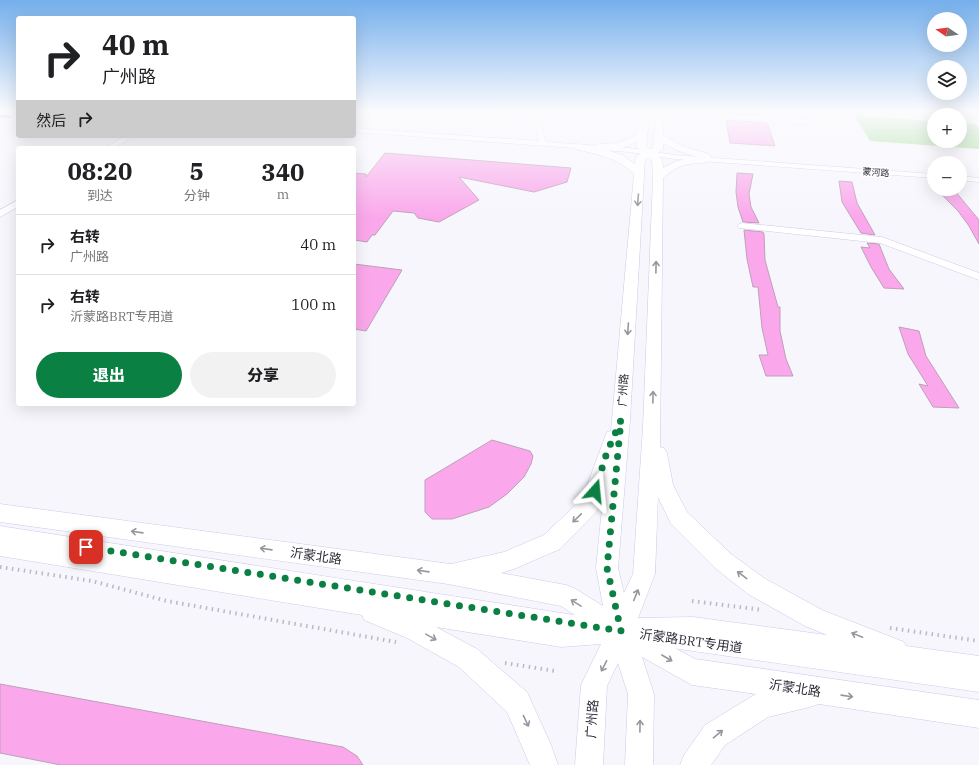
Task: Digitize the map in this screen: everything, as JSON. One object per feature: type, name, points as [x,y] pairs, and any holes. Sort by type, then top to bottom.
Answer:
[{"type":"main road","points":[[579,147],[610,148],[616,147]]},
{"type":"main road","points":[[579,147],[609,153],[623,158],[640,174]]},
{"type":"main road","name":"广州路","points":[[589,765],[594,685],[621,631],[644,574],[652,428],[658,177],[657,159],[641,147]]},
{"type":"main road","name":"广州路","points":[[639,765],[641,694],[621,631],[607,568],[621,420],[640,158],[658,149],[658,147]]},
{"type":"main road","points":[[677,147],[707,158]]},
{"type":"main road","points":[[658,177],[669,167],[680,162],[707,158]]},
{"type":"main road","points":[[448,574],[506,562],[552,542],[591,504],[607,452],[621,420]]},
{"type":"main road","points":[[652,428],[663,485],[678,518],[723,561],[756,586],[814,618],[919,661]]},
{"type":"main road","name":"沂蒙北路","points":[[0,513],[448,574],[566,596],[621,631],[692,672],[819,692],[979,714]]},
{"type":"main road","points":[[0,546],[561,635],[621,631],[693,629],[979,669]]},
{"type":"main road","points":[[343,600],[416,629],[468,658],[517,702],[544,765]]},
{"type":"main road","points":[[694,765],[715,735],[763,704],[819,692]]},
{"type":"street","name":"蒙河路","points":[[575,147],[927,174]]},
{"type":"street","points":[[967,177],[979,178]]},
{"type":"street","points":[[0,210],[16,201]]},
{"type":"street","points":[[0,214],[16,204]]},
{"type":"street","points":[[742,226],[882,240],[979,277]]},
{"type":"street","name":"沂蒙路BRT专用道","points":[[0,534],[621,631],[979,682]]},
{"type":"path","points":[[0,567],[92,581],[167,601],[402,643]]},
{"type":"path","points":[[497,662],[555,671]]},
{"type":"green space","points":[[967,147],[979,147],[979,149],[965,148]]},
{"type":"building","points":[[385,153],[571,168],[567,182],[534,192],[459,177],[479,200],[439,222],[418,218],[414,213],[393,211],[375,235],[372,235],[367,242],[356,240],[356,173],[366,174],[366,177]]},
{"type":"building","points":[[737,173],[753,174],[749,194],[751,207],[759,223],[743,222],[738,207],[736,192]]},
{"type":"building","points":[[839,181],[852,182],[857,203],[875,235],[861,233],[842,202]]},
{"type":"building","points":[[943,196],[959,196],[979,220],[979,244],[969,226],[958,211]]},
{"type":"building","points":[[744,230],[763,232],[764,234],[765,260],[778,307],[780,307],[780,331],[786,359],[793,376],[766,376],[759,355],[768,355],[762,328],[758,287],[753,287],[747,259]]},
{"type":"building","points":[[867,243],[879,244],[889,269],[904,289],[884,288],[861,247],[870,248]]},
{"type":"building","points":[[356,264],[402,270],[366,331],[356,329]]},
{"type":"building","points":[[899,327],[919,331],[926,356],[959,408],[933,407],[919,384],[928,386],[908,354]]},
{"type":"building","points":[[492,440],[530,451],[533,456],[531,464],[524,477],[507,494],[489,507],[452,519],[432,519],[425,512],[425,480]]},
{"type":"building","points":[[0,684],[343,747],[357,756],[363,765],[61,765],[0,753]]},
{"type":"route","points":[[86,547],[621,631],[607,568],[621,420],[607,452],[595,491]]}]
